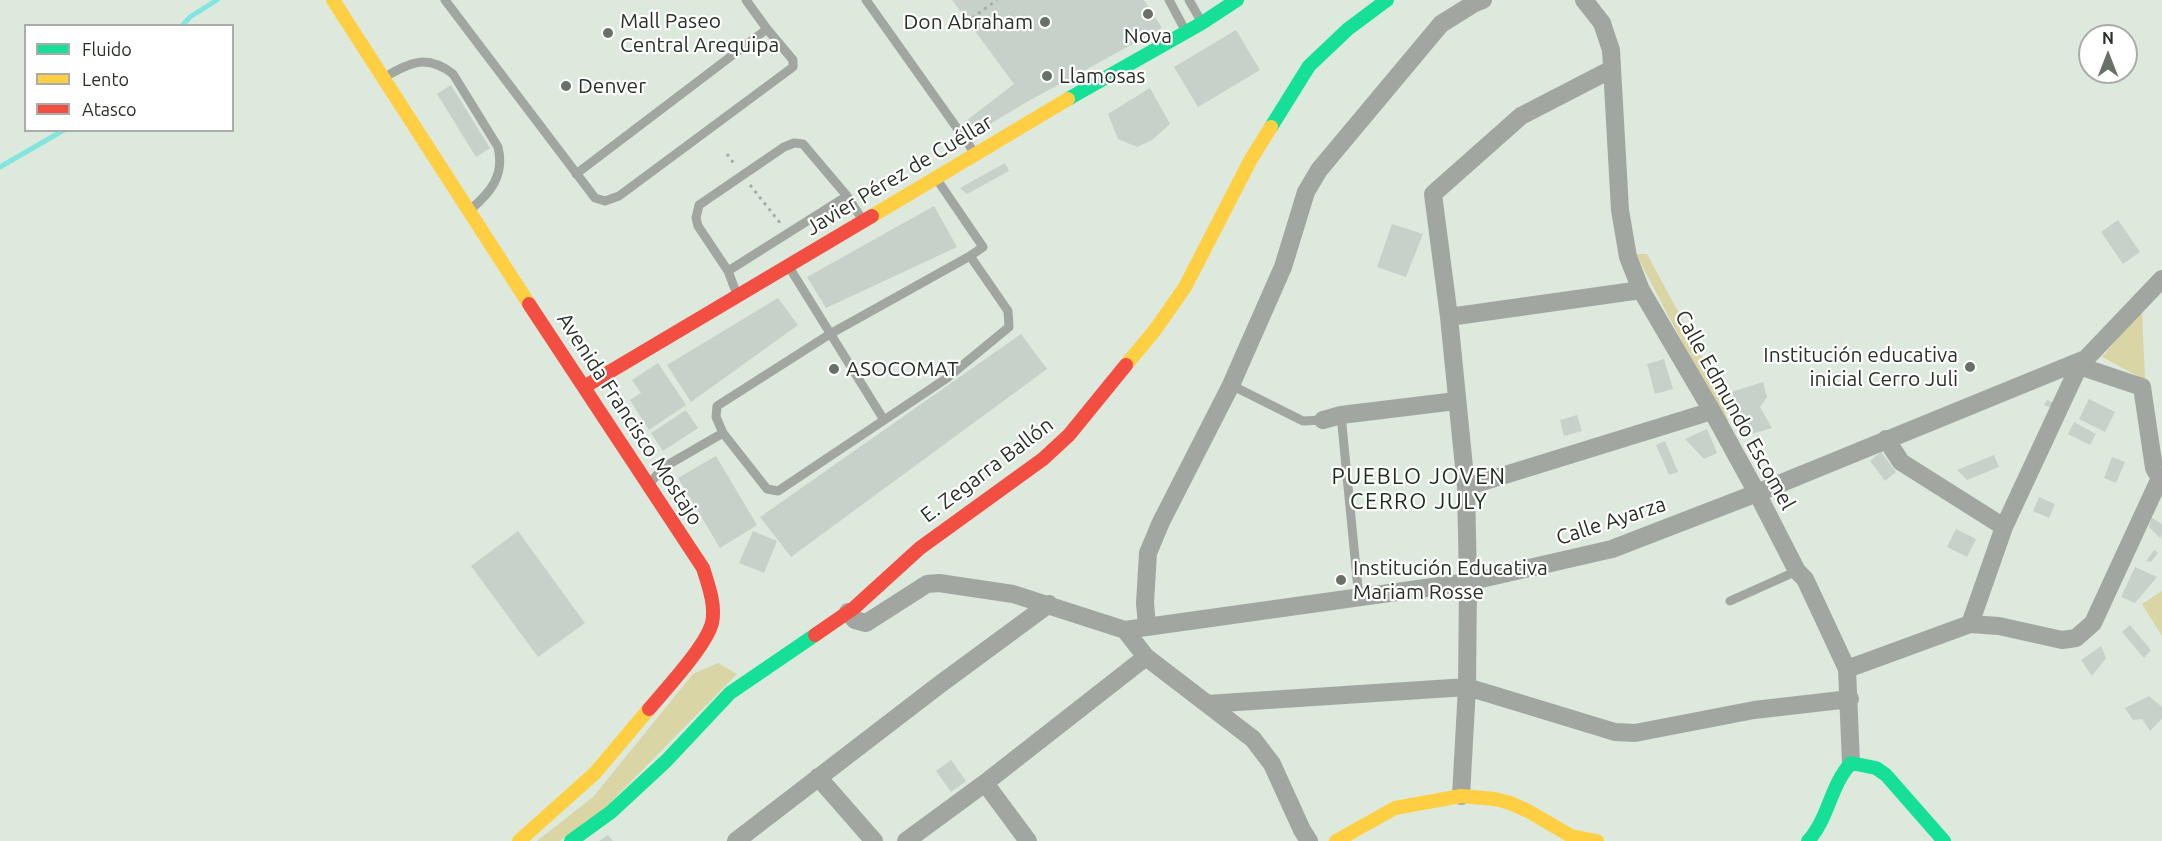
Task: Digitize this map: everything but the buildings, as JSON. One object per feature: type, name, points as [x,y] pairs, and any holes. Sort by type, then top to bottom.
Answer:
[{"type":"street","name":"Avenida Francisco Mostajo","points":[[333,0],[468,211],[703,568],[711,594],[712,622],[703,640],[682,670],[595,773],[519,841]]},
{"type":"street","name":"Javier Pérez de Cuéllar","points":[[584,387],[975,154],[1186,33],[1237,0]]},
{"type":"street","name":"E. Zegarra Ballón","points":[[571,841],[611,812],[666,761],[730,693],[848,612],[920,548],[988,496],[1043,459],[1069,435],[1155,330],[1185,287],[1251,159],[1309,66],[1348,29],[1387,0]]},
{"type":"street","points":[[1147,626],[1145,603],[1148,553],[1161,522],[1230,385],[1283,267],[1306,192],[1319,170],[1441,24],[1483,0]]},
{"type":"street","name":"Calle Edmundo Escomel","points":[[1584,0],[1602,23],[1611,50],[1620,210],[1628,257],[1641,290],[1712,411],[1797,571],[1805,579],[1847,669],[1851,763]]},
{"type":"street","points":[[1461,796],[1467,687],[1466,487],[1449,317],[1433,194],[1521,116],[1612,69]]},
{"type":"street","points":[[1970,624],[2004,527],[2082,362],[2162,279]]},
{"type":"street","points":[[1449,317],[1641,290]]},
{"type":"street","points":[[1847,669],[1970,624],[1999,626],[2062,640],[2076,638],[2093,623],[2160,478],[2154,468],[2142,387],[2082,362]]},
{"type":"street","name":"Calle Ayarza","points":[[1125,630],[1468,582],[1612,549],[2082,362]]},
{"type":"street","points":[[1323,420],[1341,415],[1456,401]]},
{"type":"street","points":[[1466,487],[1712,411]]},
{"type":"street","points":[[1886,439],[1901,462],[2004,527]]},
{"type":"street","points":[[848,612],[855,620],[866,623],[927,584],[939,583],[1013,594],[1125,630],[1146,657],[1253,739],[1272,764],[1309,841]]},
{"type":"street","points":[[736,841],[1049,604]]},
{"type":"street","points":[[906,841],[985,783],[1146,657]]},
{"type":"street","points":[[1208,704],[1467,687],[1615,732],[1635,733],[1754,710],[1850,699]]},
{"type":"street","points":[[1808,841],[1815,836],[1826,818],[1843,770],[1851,763],[1876,768],[1886,775],[1944,841]]},
{"type":"street","points":[[818,777],[874,841]]},
{"type":"street","points":[[985,783],[1028,841]]},
{"type":"street","points":[[1336,841],[1395,808],[1461,796],[1495,799],[1510,803],[1571,836],[1597,841]]},
{"type":"lane","points":[[445,0],[576,174],[595,198],[604,201],[619,196],[794,67],[793,60],[746,0]]},
{"type":"lane","points":[[866,0],[975,154]]},
{"type":"lane","points":[[1169,0],[1186,33]]},
{"type":"lane","points":[[1189,0],[1202,23]]},
{"type":"lane","points":[[576,174],[767,29]]},
{"type":"lane","points":[[384,77],[403,66],[423,61],[443,66],[453,74],[500,153],[499,170],[493,188],[468,211]]},
{"type":"lane","points":[[737,296],[728,271],[698,226],[696,218],[699,205],[784,147],[794,143],[803,144],[847,196],[863,222]]},
{"type":"lane","points":[[936,179],[983,247],[830,334],[717,406],[716,417],[723,433],[767,489],[778,491],[947,378],[1010,327],[1008,311],[970,256]]},
{"type":"lane","points":[[728,271],[847,196]]},
{"type":"lane","points":[[788,265],[884,420]]},
{"type":"lane","points":[[1230,385],[1303,421],[1323,420]]},
{"type":"lane","points":[[1341,415],[1359,599]]},
{"type":"lane","points":[[647,485],[664,467],[723,433]]},
{"type":"lane","points":[[1730,601],[1797,571]]},
{"type":"path","points":[[972,18],[998,0]]},
{"type":"path","points":[[742,174],[786,234]]},
{"type":"shaded area","points":[[1636,254],[1647,254],[1716,382],[1729,425],[1703,382]]},
{"type":"shaded area","points":[[2142,310],[2145,380],[2102,357]]},
{"type":"shaded area","points":[[2162,591],[2162,636],[2142,604]]},
{"type":"shaded area","points":[[718,663],[737,674],[602,811],[560,841],[537,841],[593,797],[693,674]]},
{"type":"waterway","points":[[184,24],[190,17],[217,0]]},
{"type":"waterway","points":[[0,167],[61,132]]},
{"type":"traffic: fast","points":[[1068,99],[1202,23],[1237,0]]},
{"type":"traffic: fast","points":[[1271,127],[1309,66],[1348,29],[1387,0]]},
{"type":"traffic: fast","points":[[571,841],[611,812],[666,761],[730,693],[815,635]]},
{"type":"traffic: fast","points":[[1808,841],[1821,822],[1838,782],[1851,763],[1876,768],[1886,775],[1944,841]]},
{"type":"traffic: slow","points":[[333,0],[529,304]]},
{"type":"traffic: slow","points":[[872,216],[1068,99]]},
{"type":"traffic: slow","points":[[1126,365],[1155,330],[1185,287],[1251,159],[1271,127]]},
{"type":"traffic: slow","points":[[519,841],[595,773],[649,709]]},
{"type":"traffic: slow","points":[[1336,841],[1395,808],[1461,796],[1495,799],[1510,803],[1571,836],[1597,841]]},
{"type":"traffic: jam","points":[[584,387],[872,216]]},
{"type":"traffic: jam","points":[[529,304],[703,568],[707,581],[713,609],[712,623],[708,632],[685,667],[649,709]]},
{"type":"traffic: jam","points":[[815,635],[854,608],[920,548],[1043,459],[1069,435],[1126,365]]},
{"type":"place","name":"Nova","points":[[1148,14]]},
{"type":"place","name":"Don Abraham","points":[[1045,22]]},
{"type":"place","name":"Mall Paseo Central Arequipa","points":[[608,33]]},
{"type":"place","name":"Llamosas","points":[[1047,76]]},
{"type":"place","name":"Denver","points":[[566,86]]},
{"type":"place","name":"Institución educativa inicial Cerro Juli","points":[[1970,367]]},
{"type":"place","name":"ASOCOMAT","points":[[834,369]]},
{"type":"place","name":"Institución Educativa Mariam Rosse","points":[[1341,580]]},
{"type":"district","name":"PUEBLO JOVEN CERRO JULY","points":[[1419,490]]}]
